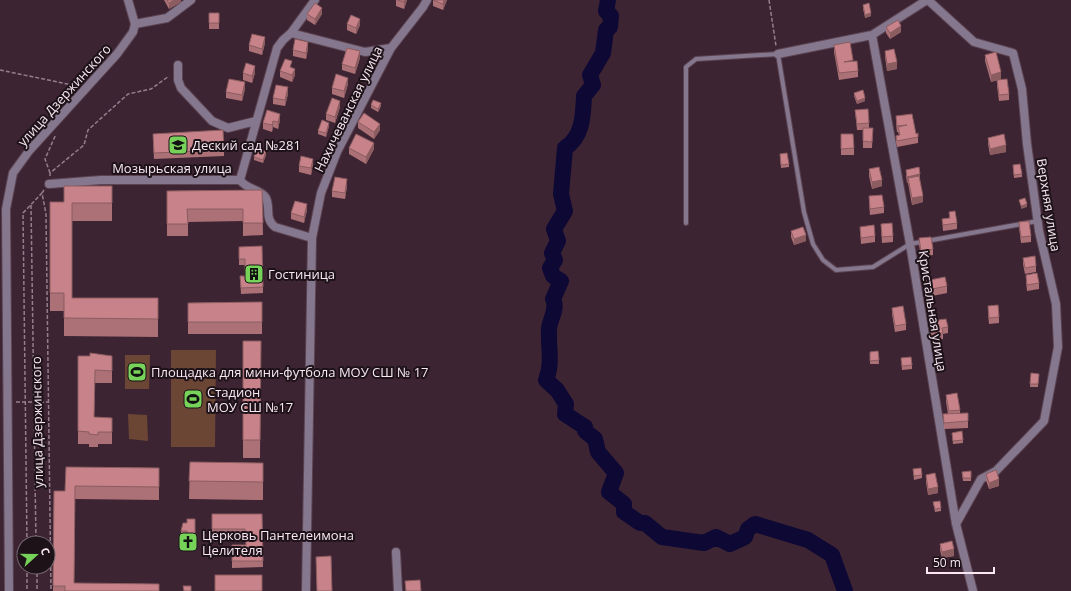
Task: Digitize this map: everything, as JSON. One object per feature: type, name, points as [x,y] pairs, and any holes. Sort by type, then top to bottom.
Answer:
[{"type":"street","points":[[128,0],[135,24],[167,18],[191,0]]},
{"type":"street","name":"Мозырьская улица","points":[[49,184],[101,180],[240,180],[277,48],[291,33],[315,0]]},
{"type":"street","name":"Нахичеванская улица","points":[[306,591],[312,238],[321,193],[337,152],[391,48],[423,8],[427,0]]},
{"type":"street","points":[[778,54],[872,35],[928,0]]},
{"type":"street","name":"Верхняя улица","points":[[928,0],[974,42],[1013,53],[1022,89],[1027,144],[1038,221],[1056,304],[1058,347],[1044,421],[996,471],[981,479],[956,524]]},
{"type":"street","name":"улица Дзержинского","points":[[9,591],[6,209],[13,172],[29,151],[117,54],[133,32],[135,24]]},
{"type":"street","points":[[291,33],[365,52],[391,48]]},
{"type":"street","name":"Кристальная улица","points":[[872,35],[910,244],[956,524],[973,591]]},
{"type":"street","points":[[178,68],[178,80],[181,88],[212,121],[219,126],[228,128],[256,121]]},
{"type":"street","points":[[240,180],[244,186],[263,194],[267,199],[268,218],[270,224],[275,227],[312,238]]},
{"type":"street","points":[[396,552],[398,591]]},
{"type":"lane","points":[[686,223],[686,67],[696,60],[778,54],[804,212],[813,244],[823,260],[836,270],[873,266],[910,244],[1038,221]]},
{"type":"path","points":[[769,0],[778,54]]},
{"type":"path","points":[[50,173],[84,145],[88,130],[128,94],[151,89],[178,68]]},
{"type":"path","points":[[0,70],[86,88]]},
{"type":"path","points":[[27,535],[23,213],[49,184],[50,173],[45,160],[57,133]]},
{"type":"path","name":"улица Дзержинского","points":[[42,193],[46,214],[50,591]]},
{"type":"path","points":[[31,205],[36,535]]},
{"type":"path","points":[[7,401],[48,402]]},
{"type":"path","points":[[27,575],[27,591]]},
{"type":"path","points":[[37,575],[37,591]]},
{"type":"shaded area","name":"Стадион МОУ СШ №17","points":[[171,350],[216,350],[215,447],[171,447]]},
{"type":"shaded area","name":"Площадка для мини-футбола МОУ СШ № 17","points":[[125,355],[150,355],[149,389],[125,389]]},
{"type":"shaded area","points":[[128,414],[147,415],[148,441],[129,439]]},
{"type":"building","points":[[167,0],[174,0],[169,3]]},
{"type":"building","points":[[433,0],[444,0],[443,4]]},
{"type":"building","points":[[315,3],[322,8],[315,19],[307,14]]},
{"type":"building","points":[[869,3],[871,13],[865,15],[863,5]]},
{"type":"building","points":[[209,13],[219,13],[219,23],[209,23]]},
{"type":"building","points":[[351,15],[360,19],[356,28],[347,24]]},
{"type":"building","points":[[898,20],[901,26],[890,33],[886,27]]},
{"type":"building","points":[[252,34],[265,37],[262,49],[249,45]]},
{"type":"building","points":[[295,39],[308,42],[306,53],[293,50]]},
{"type":"building","points":[[850,42],[853,60],[844,62],[857,61],[858,71],[839,73],[834,45]]},
{"type":"building","points":[[347,48],[360,51],[355,68],[342,64]]},
{"type":"building","points":[[894,49],[897,62],[887,64],[885,51]]},
{"type":"building","points":[[996,52],[1001,72],[991,75],[985,55]]},
{"type":"building","points":[[285,59],[292,61],[290,67],[295,69],[292,75],[280,71]]},
{"type":"building","points":[[246,63],[255,66],[252,76],[243,73]]},
{"type":"building","points":[[336,74],[348,78],[344,91],[332,88]]},
{"type":"building","points":[[229,79],[245,82],[242,95],[226,92]]},
{"type":"building","points":[[1007,79],[1009,94],[999,95],[997,80]]},
{"type":"building","points":[[276,85],[288,87],[285,100],[273,98]]},
{"type":"building","points":[[863,90],[865,98],[857,101],[854,93]]},
{"type":"building","points":[[332,98],[340,101],[335,117],[326,114]]},
{"type":"building","points":[[373,100],[381,103],[378,109],[371,105]]},
{"type":"building","points":[[868,109],[869,123],[857,124],[855,110]]},
{"type":"building","points":[[267,110],[280,114],[278,122],[273,121],[272,125],[263,123]]},
{"type":"building","points":[[364,113],[380,124],[374,132],[358,122]]},
{"type":"building","points":[[912,114],[918,137],[897,141],[896,136],[900,135],[898,127],[907,125],[897,126],[896,116]]},
{"type":"building","points":[[322,120],[329,123],[326,133],[318,131]]},
{"type":"building","points":[[863,128],[873,128],[872,142],[863,141]]},
{"type":"building","points":[[223,130],[224,150],[154,153],[153,134]]},
{"type":"building","points":[[356,134],[374,143],[366,157],[349,148]]},
{"type":"building","points":[[841,134],[853,134],[854,148],[841,149]]},
{"type":"building","points":[[1004,134],[1006,145],[990,149],[988,138]]},
{"type":"building","points":[[256,149],[266,151],[263,160],[254,157]]},
{"type":"building","points":[[787,153],[789,164],[781,165],[780,154]]},
{"type":"building","points":[[301,156],[313,159],[311,168],[299,166]]},
{"type":"building","points":[[1020,164],[1022,174],[1014,175],[1013,165]]},
{"type":"building","points":[[879,167],[882,180],[872,182],[869,169]]},
{"type":"building","points":[[919,167],[920,174],[907,177],[906,170]]},
{"type":"building","points":[[919,176],[923,196],[912,198],[908,178]]},
{"type":"building","points":[[335,177],[347,179],[345,193],[332,191]]},
{"type":"building","points":[[64,186],[112,186],[112,203],[72,203],[72,298],[158,298],[158,319],[64,318],[64,293],[50,293],[50,202],[64,202]]},
{"type":"building","points":[[262,190],[263,223],[243,223],[243,209],[187,209],[188,224],[167,224],[167,191]]},
{"type":"building","points":[[882,195],[884,207],[870,209],[869,196]]},
{"type":"building","points":[[1025,198],[1027,204],[1021,206],[1019,200]]},
{"type":"building","points":[[295,201],[307,204],[304,217],[291,213]]},
{"type":"building","points":[[955,211],[957,223],[943,225],[942,219],[950,218],[949,212]]},
{"type":"building","points":[[1029,221],[1031,236],[1021,237],[1019,222]]},
{"type":"building","points":[[892,223],[893,236],[882,237],[881,224]]},
{"type":"building","points":[[874,225],[875,236],[861,238],[860,227]]},
{"type":"building","points":[[803,227],[806,235],[794,239],[791,231]]},
{"type":"building","points":[[931,237],[933,249],[921,251],[919,238]]},
{"type":"building","name":"Гостиница","points":[[262,246],[263,287],[241,288],[240,276],[245,276],[245,259],[239,259],[239,247]]},
{"type":"building","points":[[1035,256],[1036,266],[1025,268],[1023,258]]},
{"type":"building","points":[[1037,273],[1039,283],[1027,285],[1026,275]]},
{"type":"building","points":[[945,277],[947,286],[927,290],[925,281]]},
{"type":"building","points":[[262,302],[262,322],[188,322],[188,303]]},
{"type":"building","points":[[998,305],[999,317],[989,318],[988,306]]},
{"type":"building","points":[[903,306],[906,324],[895,326],[892,308]]},
{"type":"building","points":[[946,319],[948,327],[942,328],[943,333],[936,334],[936,329],[931,330],[930,321]]},
{"type":"building","points":[[243,341],[261,341],[260,440],[243,440]]},
{"type":"building","points":[[878,351],[879,360],[870,361],[870,352]]},
{"type":"building","points":[[90,353],[112,356],[112,371],[95,370],[94,417],[112,418],[112,432],[98,432],[98,435],[78,431],[78,356],[90,356]]},
{"type":"building","points":[[911,357],[912,365],[902,366],[901,358]]},
{"type":"building","points":[[1031,373],[1039,374],[1038,384],[1030,384]]},
{"type":"building","points":[[957,393],[960,410],[949,411],[946,395]]},
{"type":"building","points":[[968,413],[968,421],[944,423],[943,414]]},
{"type":"building","points":[[962,431],[963,440],[953,441],[952,433]]},
{"type":"building","points":[[190,462],[263,463],[263,482],[189,481]]},
{"type":"building","points":[[66,467],[159,468],[159,487],[75,486],[74,583],[159,584],[159,591],[65,591],[65,586],[53,586],[53,575],[56,575],[56,535],[54,535],[54,491],[65,491]]},
{"type":"building","points":[[921,468],[922,475],[914,476],[913,469]]},
{"type":"building","points":[[996,470],[999,479],[989,483],[986,474]]},
{"type":"building","points":[[971,471],[971,478],[963,478],[962,472]]},
{"type":"building","points":[[935,473],[938,487],[928,489],[926,475]]},
{"type":"building","points":[[940,501],[941,508],[935,509],[933,502]]},
{"type":"building","points":[[212,514],[262,514],[263,561],[232,561],[232,545],[246,545],[245,529],[212,529]]},
{"type":"building","points":[[187,519],[195,519],[195,535],[192,538],[188,535],[187,531],[181,531],[183,523],[187,523]]},
{"type":"building","points":[[952,541],[954,549],[942,552],[940,544]]},
{"type":"building","points":[[331,556],[332,591],[317,591],[316,557]]},
{"type":"building","points":[[215,575],[262,575],[262,591],[215,591]]},
{"type":"building","points":[[420,580],[421,591],[406,591],[405,581]]},
{"type":"building","points":[[183,586],[191,586],[191,591],[184,591]]},
{"type":"waterway","points":[[608,0],[606,11],[611,16],[610,27],[606,30],[603,53],[590,75],[593,85],[584,96],[579,132],[571,143],[565,148],[561,194],[565,211],[554,229],[558,241],[552,253],[555,260],[550,268],[553,276],[561,281],[553,299],[555,306],[549,329],[550,361],[546,380],[557,390],[566,404],[565,414],[585,427],[585,431],[595,439],[598,452],[616,473],[609,492],[624,504],[624,512],[640,523],[645,523],[662,537],[704,543],[716,537],[730,544],[745,537],[748,529],[755,524],[808,540],[832,555],[845,591]]},
{"type":"place","name":"Деский сад №281","points":[[178,145]]},
{"type":"place","name":"Гостиница","points":[[254,274]]},
{"type":"place","name":"Площадка для мини-футбола МОУ СШ № 17","points":[[137,372]]},
{"type":"place","name":"Стадион МОУ СШ №17","points":[[193,399]]},
{"type":"place","name":"Церковь Пантелеимона Целителя","points":[[188,542]]}]
